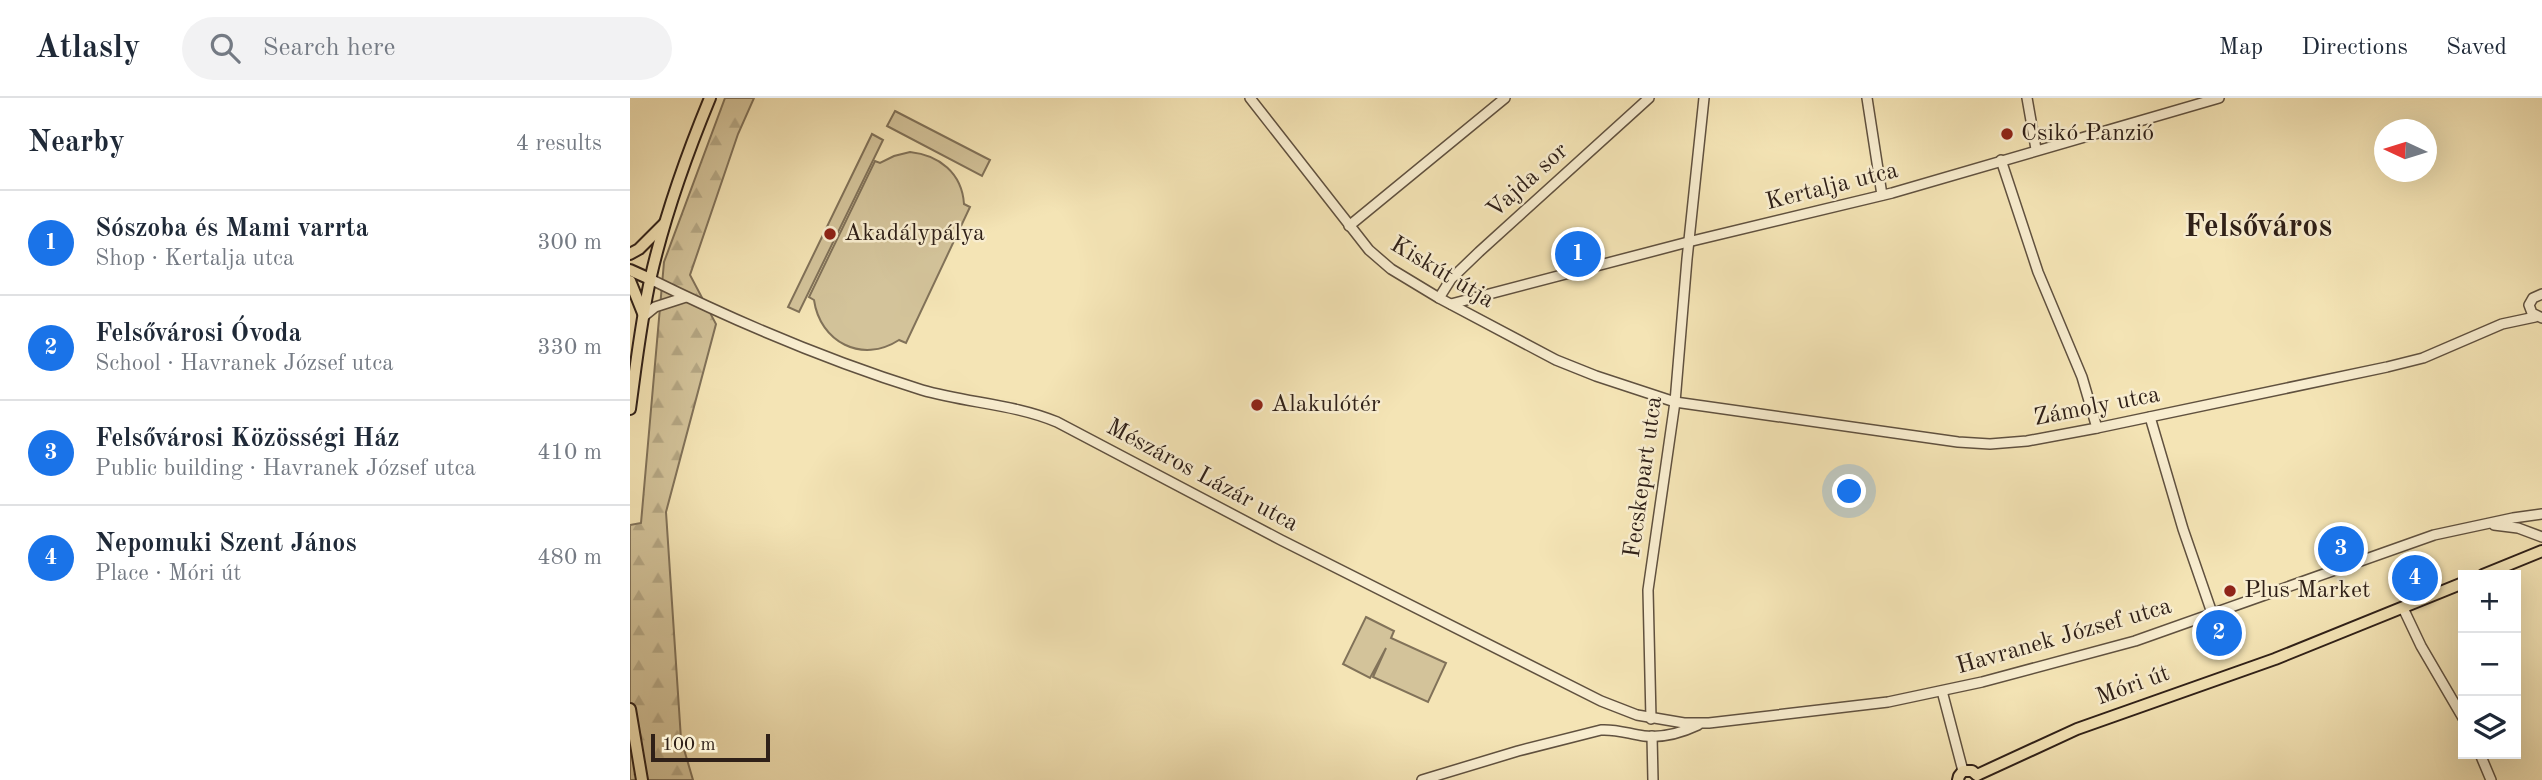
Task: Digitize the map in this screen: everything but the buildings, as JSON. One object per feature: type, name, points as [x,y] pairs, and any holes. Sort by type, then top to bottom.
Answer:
[{"type":"main road","points":[[630,409],[650,279],[664,224],[710,98]]},
{"type":"main road","points":[[630,254],[639,249],[664,224]]},
{"type":"main road","points":[[630,270],[650,279]]},
{"type":"main road","points":[[630,281],[644,316]]},
{"type":"main road","points":[[2495,570],[2542,551]]},
{"type":"main road","name":"Móri út","points":[[1978,777],[2086,726],[2275,659],[2458,585]]},
{"type":"main road","points":[[630,709],[642,780]]},
{"type":"main road","points":[[1961,775],[1972,771],[1978,777]]},
{"type":"street","points":[[1349,226],[1505,98]]},
{"type":"street","name":"Vajda sor","points":[[1439,298],[1451,279],[1479,252],[1649,98]]},
{"type":"street","name":"Fecskepart utca","points":[[1656,736],[1648,590],[1675,402],[1688,242],[1704,98]]},
{"type":"street","points":[[1867,98],[1882,195]]},
{"type":"street","points":[[2027,98],[2036,149]]},
{"type":"street","name":"Kertalja utca","points":[[1451,304],[1882,195],[2219,98]]},
{"type":"street","name":"Kiskút útja","points":[[1252,99],[1378,260],[1439,298],[1582,371],[1675,402]]},
{"type":"street","points":[[2001,160],[2038,272],[2082,377],[2097,428]]},
{"type":"street","points":[[650,279],[686,297]]},
{"type":"street","name":"Zámoly utca","points":[[2517,319],[2533,298],[2541,293]]},
{"type":"street","points":[[644,316],[655,307],[686,297]]},
{"type":"street","name":"Mészáros Lázár utca","points":[[686,297],[810,349],[919,389],[1020,410],[1057,422],[1280,540],[1601,701],[1637,715]]},
{"type":"street","points":[[2529,305],[2538,317]]},
{"type":"street","name":"Zámoly utca","points":[[1675,402],[1973,444],[2020,442],[2423,358],[2517,319],[2538,317]]},
{"type":"street","points":[[2150,417],[2183,530],[2212,614]]},
{"type":"street","name":"Havranek József utca","points":[[1637,715],[1656,720],[1701,723],[1888,702],[1942,691],[2135,641],[2402,545],[2513,517],[2542,514]]},
{"type":"street","points":[[2489,524],[2518,528],[2542,537]]},
{"type":"street","points":[[2403,608],[2421,646],[2458,709]]},
{"type":"street","points":[[1942,691],[1961,775]]},
{"type":"street","points":[[1634,734],[1637,715]]},
{"type":"street","points":[[1422,780],[1586,733],[1613,729],[1656,736],[1678,732],[1701,723]]},
{"type":"street","points":[[1653,780],[1656,736]]},
{"type":"street","points":[[2482,759],[2491,780]]},
{"type":"green space","points":[[725,98],[754,98],[738,134],[690,275],[716,324],[666,512],[681,739],[693,780],[630,780],[630,525],[641,523],[664,262]]},
{"type":"green space","name":"Akadálypálya","points":[[895,111],[990,160],[982,176],[887,126]]},
{"type":"green space","name":"Akadálypálya","points":[[872,134],[883,140],[799,312],[788,307]]},
{"type":"green space","points":[[910,152],[930,157],[947,167],[959,183],[964,204],[970,207],[906,343],[899,340],[871,350],[857,349],[834,337],[818,315],[814,300],[809,297],[875,161],[880,163]]},
{"type":"green space","points":[[1366,617],[1394,631],[1391,638],[1446,663],[1428,702],[1373,677],[1386,648],[1370,678],[1343,664]]},
{"type":"place","name":"Csikó Panzió","points":[[2007,134]]},
{"type":"place","name":"Akadálypálya","points":[[830,234]]},
{"type":"place","name":"Sószoba és Mami varrta","points":[[1578,254]]},
{"type":"place","name":"Alakulótér","points":[[1257,405]]},
{"type":"place","name":"Felsővárosi Közösségi Ház","points":[[2341,549]]},
{"type":"place","name":"Nepomuki Szent János","points":[[2415,578]]},
{"type":"place","name":"Plus Market","points":[[2230,591]]},
{"type":"place","name":"Felsővárosi Óvoda","points":[[2219,633]]},
{"type":"district","name":"Felsőváros","points":[[2258,228]]}]
